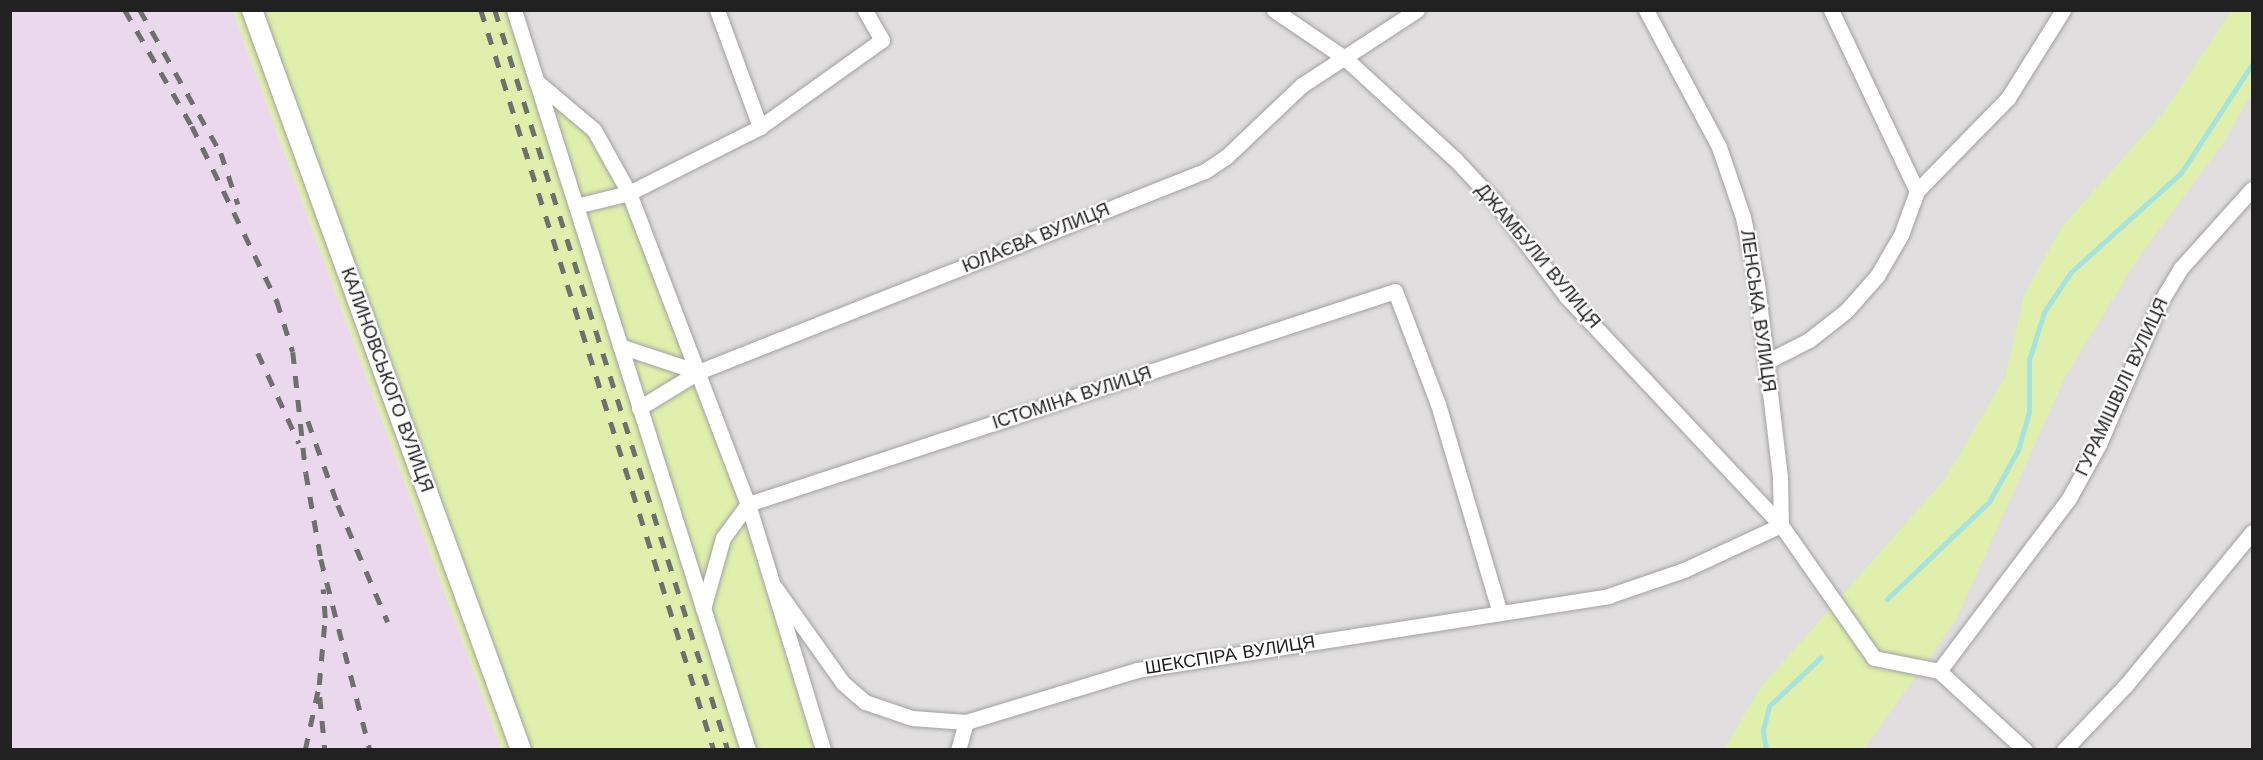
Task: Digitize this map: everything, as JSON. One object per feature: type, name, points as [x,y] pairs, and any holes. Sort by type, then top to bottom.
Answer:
[{"type":"street","name":"КАЛИНОВСЬКОГО ВУЛИЦЯ","points":[[252,10],[521,750]]},
{"type":"street","points":[[514,10],[748,750]]},
{"type":"street","points":[[717,10],[760,126]]},
{"type":"street","points":[[576,206],[629,192],[760,126],[882,40],[865,10]]},
{"type":"street","name":"ДЖАМБУЛИ ВУЛИЦЯ","points":[[1274,10],[1346,59],[1456,160],[1495,202],[1566,296],[1781,525],[1875,658],[1939,671]]},
{"type":"street","name":"ЮЛАЄВА ВУЛИЦЯ","points":[[639,408],[698,372],[1204,171],[1226,157],[1302,85],[1346,59],[1417,10]]},
{"type":"street","name":"ЛЕНСЬКА ВУЛИЦЯ","points":[[1646,10],[1719,147],[1743,217],[1757,284],[1781,525]]},
{"type":"street","points":[[1831,10],[1917,190]]},
{"type":"street","points":[[1766,362],[1809,340],[1854,303],[1877,276],[1901,235],[1917,190],[2008,99],[2063,11]]},
{"type":"street","points":[[536,81],[594,130],[629,192],[748,504],[824,750]]},
{"type":"street","name":"ГУРАМІШВІЛІ ВУЛИЦЯ","points":[[1939,671],[2068,500],[2099,444],[2162,301],[2181,268],[2253,189]]},
{"type":"street","name":"ІСТОМІНА ВУЛИЦЯ","points":[[748,504],[1395,291],[1438,404],[1500,613]]},
{"type":"street","points":[[620,346],[698,372]]},
{"type":"street","points":[[703,609],[723,538],[748,504]]},
{"type":"street","name":"ШЕКСПІРА ВУЛИЦЯ","points":[[966,723],[1137,670],[1608,596],[1684,570],[1781,525]]},
{"type":"street","points":[[2064,750],[2126,685],[2253,532]]},
{"type":"street","points":[[774,586],[843,683],[865,702],[912,718],[966,723],[958,750]]},
{"type":"street","points":[[1939,671],[2025,750]]},
{"type":"shaded area","points":[[10,11],[233,11],[502,749],[11,749]]},
{"type":"shaded area","points":[[519,11],[2252,11],[2252,749],[832,749],[755,502],[632,184],[598,125],[540,77]]},
{"type":"green space","points":[[233,11],[244,11],[513,749],[502,749]]},
{"type":"green space","points":[[261,11],[507,11],[530,83],[589,134],[620,189],[740,506],[814,749],[530,749]]},
{"type":"green space","points":[[2231,11],[2252,11],[2252,93],[2223,143],[2137,260],[2066,375],[1956,620],[1864,749],[1724,750],[1760,688],[1945,479],[2005,377],[2024,295],[2061,228],[2164,112]]},
{"type":"waterway","points":[[1887,599],[1989,502],[2018,450],[2029,412],[2029,360],[2044,312],[2071,272],[2181,173],[2252,64]]},
{"type":"waterway","points":[[1766,750],[1763,730],[1769,706],[1821,657]]},
{"type":"railway","points":[[125,10],[192,126],[277,301],[293,352],[306,473],[321,559],[370,750]]},
{"type":"railway","points":[[140,10],[221,153],[238,204]]},
{"type":"railway","points":[[481,10],[714,750]]},
{"type":"railway","points":[[495,10],[728,750]]},
{"type":"railway","points":[[258,353],[299,443]]},
{"type":"railway","points":[[308,421],[338,505],[388,622]]},
{"type":"railway","points":[[305,750],[319,685],[325,618],[323,589]]},
{"type":"railway","points":[[320,697],[325,750]]}]
